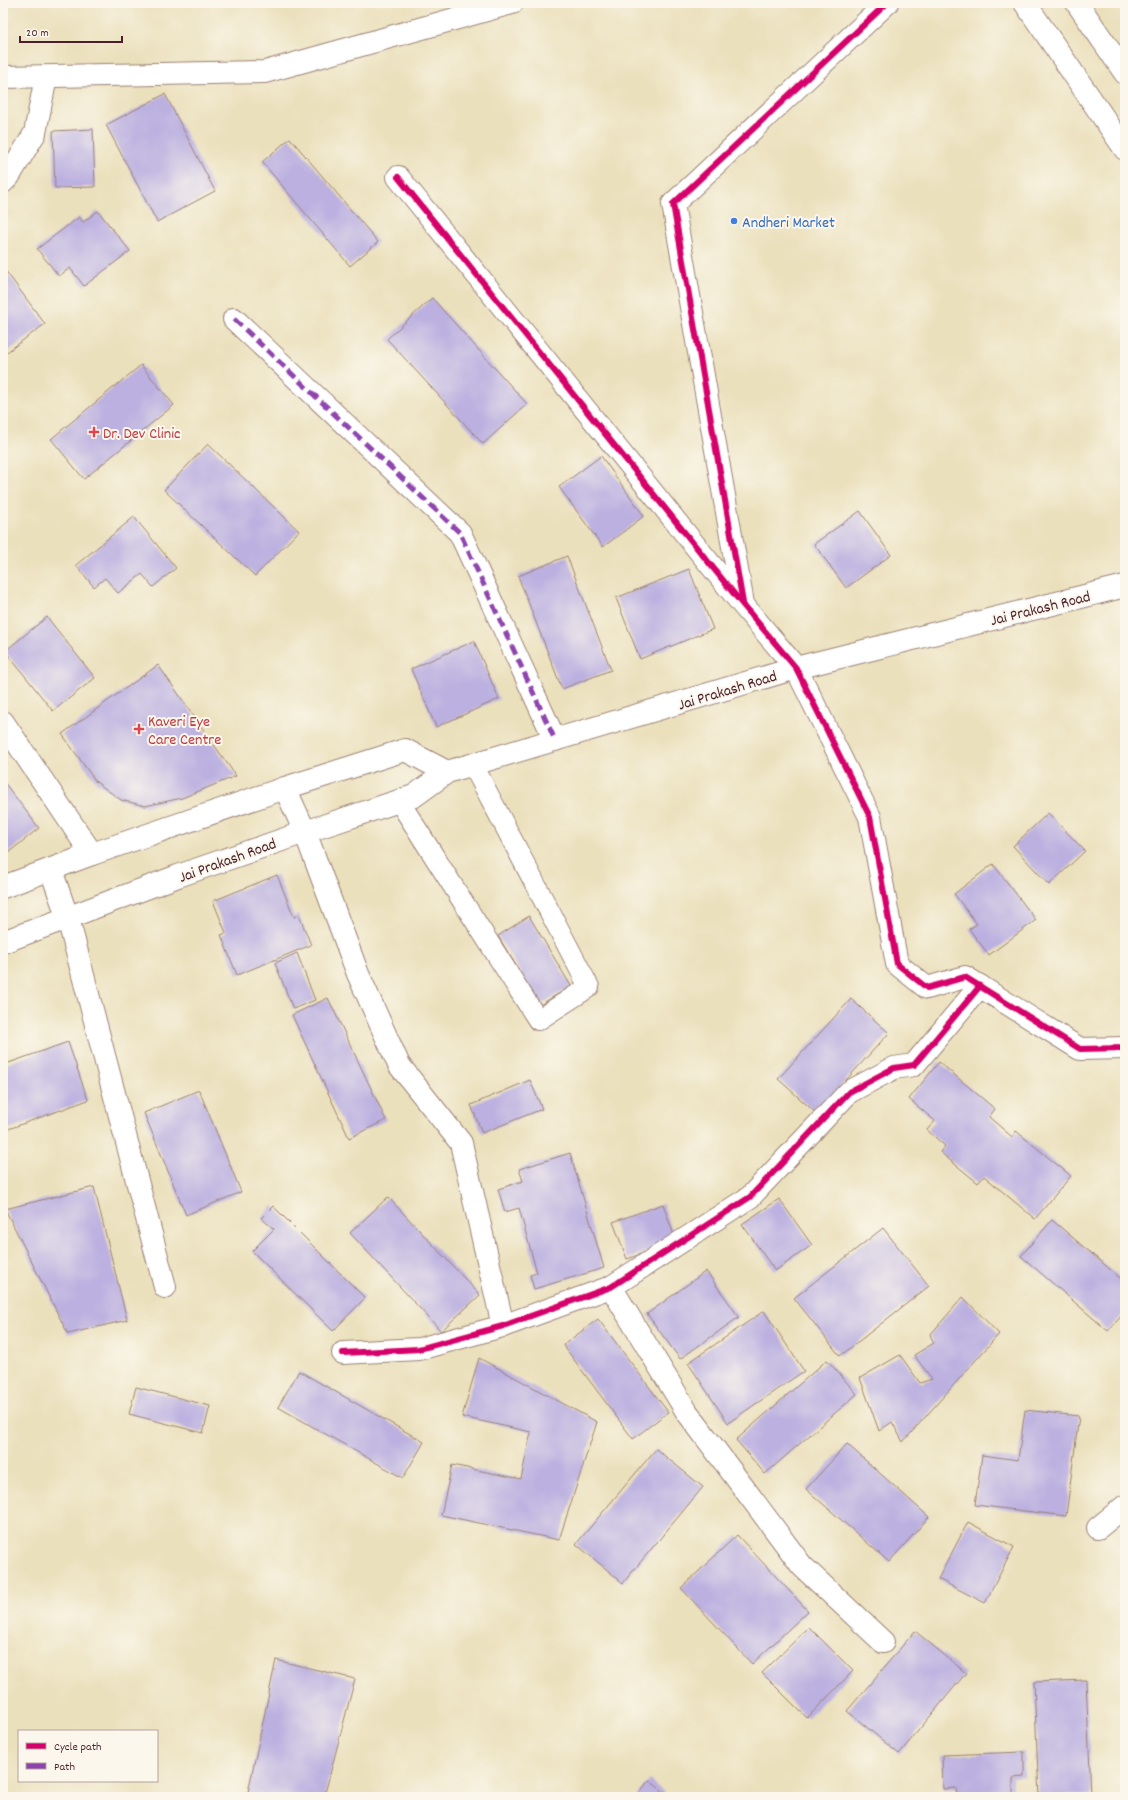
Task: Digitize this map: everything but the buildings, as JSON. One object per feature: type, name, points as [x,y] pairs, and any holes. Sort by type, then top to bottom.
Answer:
[{"type":"street","points":[[3,77],[265,72],[512,3]]},
{"type":"street","points":[[743,605],[673,204],[887,3]]},
{"type":"street","points":[[1025,3],[1125,149]]},
{"type":"street","points":[[1077,3],[1125,73]]},
{"type":"street","points":[[3,182],[9,176],[35,133],[46,77]]},
{"type":"street","points":[[398,176],[743,605],[796,668],[870,817],[897,964],[927,988],[965,977],[1080,1049],[1125,1048]]},
{"type":"street","points":[[234,319],[460,533],[555,740]]},
{"type":"street","name":"Jai Prakash Road","points":[[3,942],[305,832],[414,796],[447,772],[796,668],[1125,586]]},
{"type":"street","points":[[3,722],[92,854]]},
{"type":"street","points":[[3,887],[92,854],[285,788],[405,750],[447,772]]},
{"type":"street","points":[[285,788],[305,832],[358,974],[399,1065],[461,1143],[503,1326]]},
{"type":"street","points":[[51,870],[68,918],[165,1287]]},
{"type":"street","points":[[343,1353],[419,1349],[503,1326],[611,1287],[750,1197],[849,1092],[894,1068],[914,1065],[980,986]]},
{"type":"street","points":[[611,1287],[687,1412],[802,1566],[883,1642]]},
{"type":"street","points":[[1098,1528],[1125,1506]]},
{"type":"lane","points":[[399,801],[538,1020],[589,987],[473,765]]},
{"type":"marked path","points":[[234,319],[460,533],[555,740]]},
{"type":"cycle path","points":[[743,603],[673,204],[887,3]]},
{"type":"cycle path","points":[[398,177],[743,605],[796,668],[870,817],[897,964],[927,988],[965,977],[1080,1049],[1125,1048]]},
{"type":"cycle path","points":[[343,1353],[419,1349],[503,1326],[611,1287],[750,1197],[849,1092],[894,1068],[914,1065],[980,986]]},
{"type":"place","name":"Andheri Market","points":[[734,221]]},
{"type":"place","name":"Dr. Dev Clinic","points":[[94,432]]},
{"type":"place","name":"Kaveri Eye Care Centre","points":[[139,729]]}]
